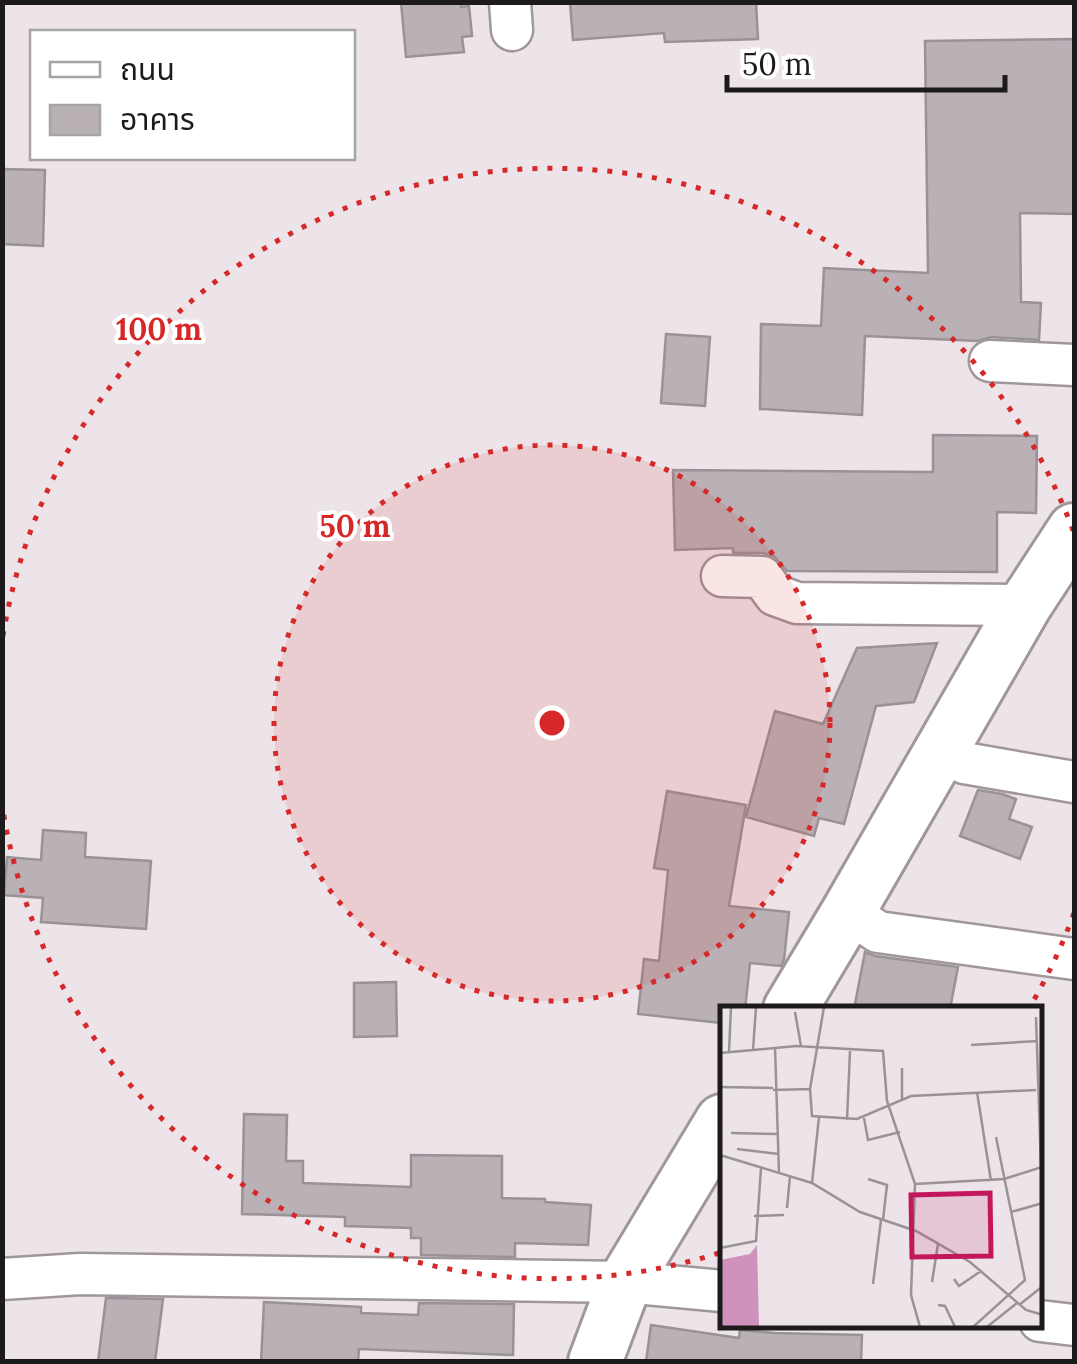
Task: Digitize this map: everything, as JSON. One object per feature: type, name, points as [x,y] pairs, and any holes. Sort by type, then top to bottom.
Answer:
[{"type":"street","points":[[990,361],[1074,365]]},
{"type":"street","points":[[792,1006],[1025,605],[1074,530]]},
{"type":"street","points":[[722,576],[762,577],[775,595],[797,602],[1025,605]]},
{"type":"street","points":[[942,750],[964,762],[1074,782]]},
{"type":"street","points":[[848,912],[878,932],[1074,959]]},
{"type":"street","points":[[595,1362],[625,1282],[720,1124]]},
{"type":"street","points":[[2,1279],[80,1274],[625,1282],[720,1291]]},
{"type":"street","points":[[1042,1321],[1074,1324]]},
{"type":"building","points":[[401,2],[461,2],[461,7],[469,6],[472,36],[462,37],[464,52],[406,57]]},
{"type":"building","points":[[570,2],[756,2],[758,39],[665,42],[664,33],[573,40]]},
{"type":"building","points":[[1074,39],[1074,214],[1020,213],[1021,302],[1041,303],[1039,340],[865,336],[862,415],[760,409],[761,324],[821,326],[824,268],[928,273],[925,41]]},
{"type":"building","points":[[2,169],[45,170],[43,246],[2,244]]},
{"type":"building","points":[[666,334],[710,337],[705,406],[661,403]]},
{"type":"building","points":[[933,435],[1037,436],[1036,513],[997,512],[997,572],[787,571],[774,556],[763,553],[733,553],[733,548],[675,550],[673,470],[933,472]]},
{"type":"building","points":[[937,643],[914,702],[876,706],[844,824],[819,818],[814,836],[746,817],[775,711],[823,724],[857,648]]},
{"type":"building","points":[[978,790],[1016,799],[1009,819],[1032,827],[1020,859],[960,836]]},
{"type":"building","points":[[667,791],[746,805],[729,906],[789,912],[784,960],[781,966],[750,963],[745,1006],[720,1006],[720,1023],[638,1014],[644,959],[659,961],[668,870],[654,868]]},
{"type":"building","points":[[43,830],[86,833],[85,857],[151,861],[146,929],[41,922],[43,898],[4,895],[7,857],[41,860]]},
{"type":"building","points":[[865,952],[958,967],[951,1006],[855,1006]]},
{"type":"building","points":[[396,982],[397,1036],[354,1037],[354,983]]},
{"type":"building","points":[[244,1114],[287,1115],[286,1161],[303,1161],[303,1183],[411,1187],[411,1155],[502,1156],[502,1198],[591,1205],[588,1245],[515,1243],[515,1257],[421,1255],[421,1238],[411,1238],[411,1228],[345,1226],[345,1217],[242,1214]]},
{"type":"building","points":[[106,1298],[163,1299],[155,1362],[98,1362]]},
{"type":"building","points":[[264,1302],[361,1307],[361,1313],[418,1315],[419,1303],[514,1304],[513,1355],[359,1349],[358,1362],[261,1362]]},
{"type":"building","points":[[651,1325],[739,1338],[740,1330],[862,1335],[861,1362],[646,1362]]}]
